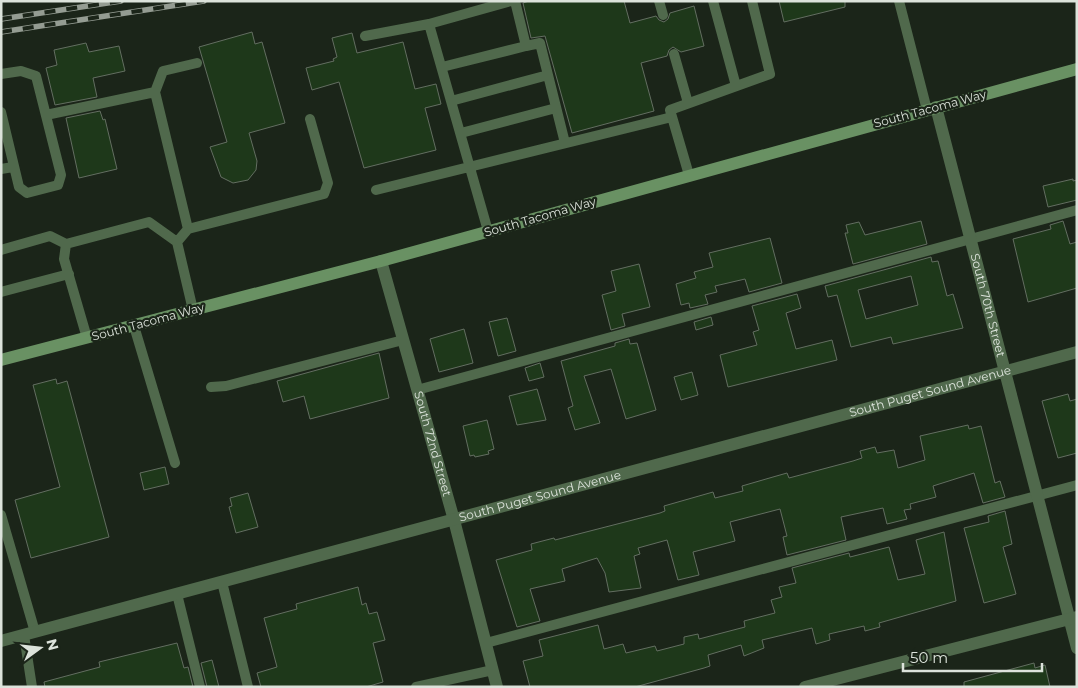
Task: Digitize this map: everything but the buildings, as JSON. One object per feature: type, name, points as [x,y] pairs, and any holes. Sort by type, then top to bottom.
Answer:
[{"type":"main road","name":"South Tacoma Way","points":[[1,360],[381,261],[1077,68]]},
{"type":"street","name":"South 70th Street","points":[[932,108],[971,239],[1037,495],[1073,618],[1077,648]]},
{"type":"street","name":"South 72nd Street","points":[[381,261],[454,520],[497,687]]},
{"type":"street","name":"South Puget Sound Avenue","points":[[1,642],[1077,352]]},
{"type":"street","points":[[805,687],[1073,618]]},
{"type":"lane","points":[[365,36],[429,24],[513,1],[526,46]]},
{"type":"lane","points":[[659,1],[663,15]]},
{"type":"lane","points":[[713,1],[736,86]]},
{"type":"lane","points":[[689,176],[670,110],[770,74],[752,1]]},
{"type":"lane","points":[[899,1],[932,108]]},
{"type":"lane","points":[[429,24],[488,231]]},
{"type":"lane","points":[[442,67],[540,43],[565,143]]},
{"type":"lane","points":[[674,54],[688,103]]},
{"type":"lane","points":[[188,229],[155,92],[163,71],[197,64]]},
{"type":"lane","points":[[1,74],[21,71],[36,76],[61,175],[58,186],[27,193],[19,187],[1,112]]},
{"type":"lane","points":[[451,101],[548,75]]},
{"type":"lane","points":[[46,116],[155,92]]},
{"type":"lane","points":[[461,133],[556,108]]},
{"type":"lane","points":[[376,190],[672,117]]},
{"type":"lane","points":[[177,242],[188,229],[324,194],[328,183],[310,119]]},
{"type":"lane","points":[[1,169],[13,167]]},
{"type":"lane","points":[[417,390],[1077,210]]},
{"type":"lane","points":[[1,250],[50,236],[66,244],[149,222],[177,242],[193,310]]},
{"type":"lane","points":[[66,244],[64,259],[87,338]]},
{"type":"lane","points":[[1,292],[68,274]]},
{"type":"lane","points":[[134,326],[175,463]]},
{"type":"lane","points":[[211,387],[226,386],[404,340]]},
{"type":"lane","points":[[486,643],[1077,484]]},
{"type":"lane","points":[[1,515],[29,634],[32,687]]},
{"type":"lane","points":[[222,582],[248,687]]},
{"type":"lane","points":[[177,594],[200,687]]},
{"type":"lane","points":[[416,687],[493,670]]},
{"type":"railway","points":[[1,19],[121,1]]},
{"type":"railway","points":[[1,32],[204,1]]}]
